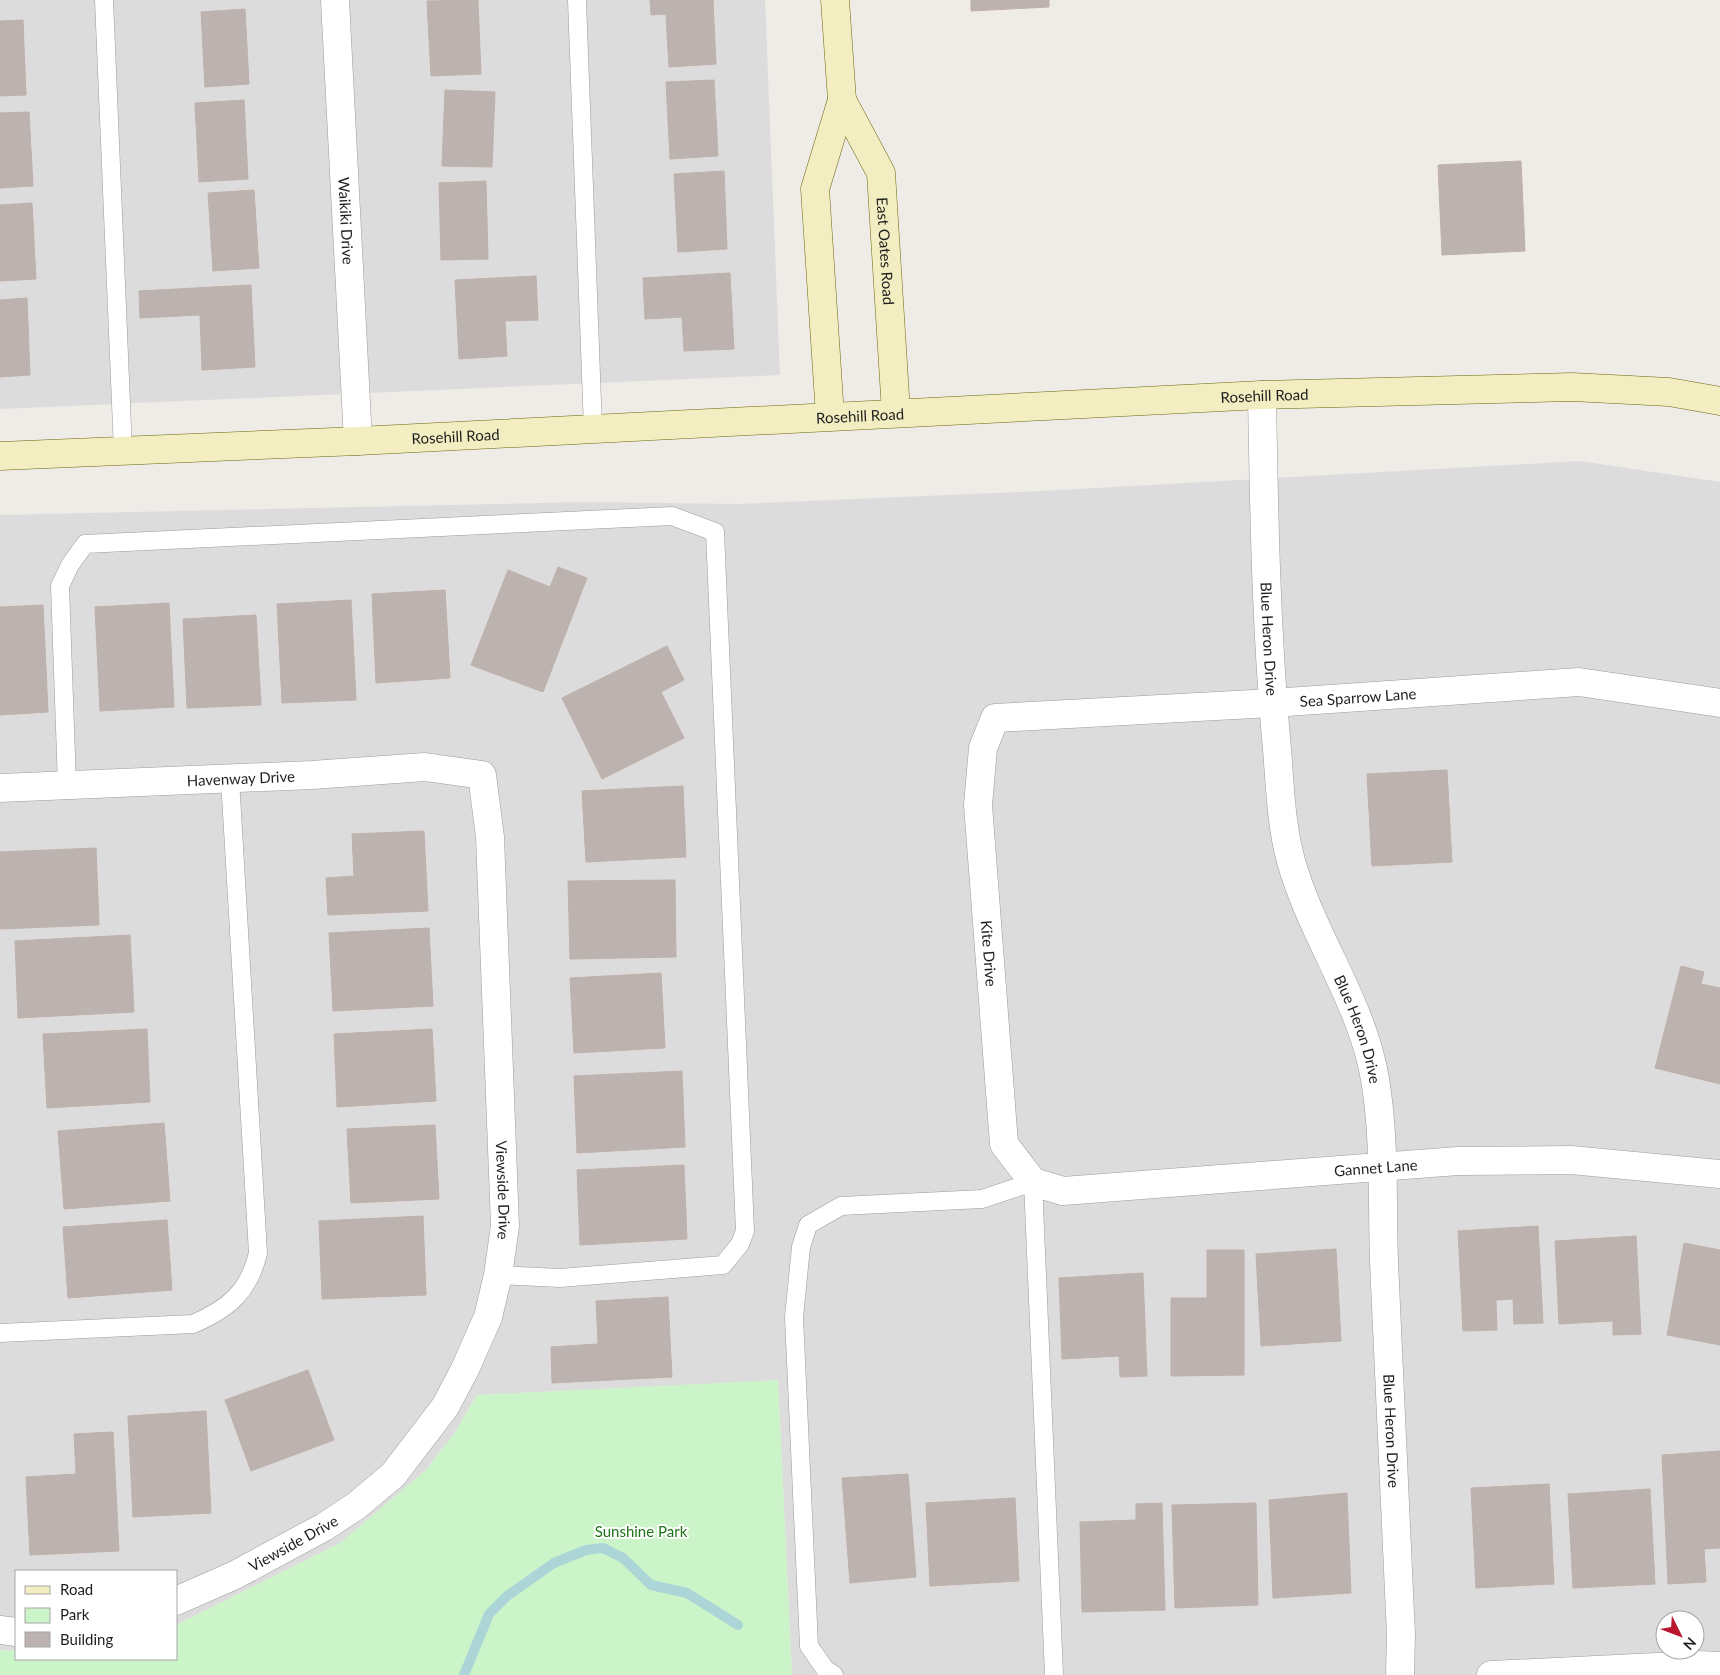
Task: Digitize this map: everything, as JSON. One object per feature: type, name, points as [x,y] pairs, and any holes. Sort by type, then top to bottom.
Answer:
[{"type":"street","name":"Waikiki Drive","points":[[335,0],[358,442]]},
{"type":"street","name":"East Oates Road","points":[[830,416],[815,189],[842,100],[836,0]]},
{"type":"street","name":"East Oates Road","points":[[842,100],[881,172],[896,412]]},
{"type":"street","name":"Rosehill Road","points":[[0,456],[358,442],[1262,394],[1572,387],[1668,392],[1720,401]]},
{"type":"street","name":"Blue Heron Drive","points":[[1262,394],[1265,571],[1272,703],[1282,813],[1290,859],[1306,908],[1332,961],[1367,1045],[1375,1077],[1381,1121],[1381,1166],[1401,1635],[1400,1675]]},
{"type":"street","name":"Sea Sparrow Lane","points":[[995,718],[1272,703],[1579,682],[1720,704]]},
{"type":"street","name":"Kite Drive","points":[[995,718],[983,748],[978,804],[1004,1144],[1033,1182]]},
{"type":"street","name":"Havenway Drive","points":[[0,788],[230,779],[425,767],[482,775]]},
{"type":"street","name":"Viewside Drive","points":[[178,1600],[236,1574],[324,1528],[356,1506],[393,1475],[445,1407],[465,1369],[488,1317],[498,1275],[505,1217],[490,837],[482,775]]},
{"type":"street","name":"Gannet Lane","points":[[1033,1182],[1063,1191],[1458,1161],[1571,1160],[1720,1174]]},
{"type":"street","points":[[0,1630],[15,1632]]},
{"type":"street","points":[[1491,1675],[1697,1665],[1720,1666]]},
{"type":"lane","points":[[104,0],[123,451]]},
{"type":"lane","points":[[577,0],[593,429]]},
{"type":"lane","points":[[67,785],[60,586],[70,565],[85,544],[672,516],[715,532],[745,1231],[740,1244],[723,1265],[560,1278],[498,1275]]},
{"type":"lane","points":[[0,1334],[193,1324],[220,1313],[238,1294],[254,1271],[258,1253],[230,779]]},
{"type":"lane","points":[[834,1675],[825,1669],[809,1646],[794,1316],[801,1247],[808,1225],[841,1206],[982,1199],[1033,1182],[1054,1675]]},
{"type":"shaded area","points":[[0,0],[765,0],[780,375],[0,409]]},
{"type":"shaded area","points":[[1580,461],[1720,482],[1720,1675],[792,1675],[778,1381],[477,1395],[454,1434],[425,1471],[340,1543],[178,1624],[178,1570],[15,1570],[15,1651],[0,1650],[0,515],[587,502],[739,504],[1043,491]]},
{"type":"green space","name":"Sunshine Park","points":[[778,1380],[792,1675],[0,1675],[0,1650],[15,1651],[15,1660],[178,1660],[178,1624],[340,1543],[425,1471],[454,1434],[477,1395]]},
{"type":"building","points":[[478,0],[481,74],[431,76],[427,1]]},
{"type":"building","points":[[650,0],[713,0],[716,64],[669,67],[666,14],[651,15]]},
{"type":"building","points":[[971,0],[1049,0],[1049,7],[971,11]]},
{"type":"building","points":[[245,9],[249,84],[205,87],[201,12]]},
{"type":"building","points":[[23,20],[26,95],[0,96],[0,21]]},
{"type":"building","points":[[714,80],[718,156],[670,159],[666,82]]},
{"type":"building","points":[[445,90],[495,92],[492,167],[442,166]]},
{"type":"building","points":[[244,100],[248,179],[199,182],[195,103]]},
{"type":"building","points":[[29,112],[33,186],[0,188],[0,113]]},
{"type":"building","points":[[1521,161],[1525,251],[1442,255],[1438,165]]},
{"type":"building","points":[[724,171],[727,249],[678,252],[674,174]]},
{"type":"building","points":[[486,181],[488,259],[441,260],[439,183]]},
{"type":"building","points":[[254,190],[259,268],[213,271],[208,193]]},
{"type":"building","points":[[32,203],[36,279],[0,281],[0,205]]},
{"type":"building","points":[[730,273],[734,349],[684,351],[682,317],[645,319],[643,278]]},
{"type":"building","points":[[536,276],[538,320],[505,321],[507,356],[459,359],[455,280]]},
{"type":"building","points":[[251,285],[255,367],[202,370],[200,315],[140,318],[139,291]]},
{"type":"building","points":[[27,298],[30,375],[0,377],[0,300]]},
{"type":"building","points":[[558,567],[587,578],[543,692],[471,665],[508,570],[550,587]]},
{"type":"building","points":[[445,590],[450,678],[376,683],[372,594]]},
{"type":"building","points":[[351,600],[356,700],[282,703],[277,604]]},
{"type":"building","points":[[169,603],[174,707],[100,711],[95,607]]},
{"type":"building","points":[[43,605],[48,712],[0,715],[0,607]]},
{"type":"building","points":[[256,615],[261,705],[187,708],[183,619]]},
{"type":"building","points":[[667,646],[684,680],[661,692],[684,738],[602,779],[562,698]]},
{"type":"building","points":[[1447,770],[1452,862],[1372,866],[1367,774]]},
{"type":"building","points":[[683,786],[686,857],[586,862],[582,791]]},
{"type":"building","points":[[424,831],[428,911],[328,915],[326,878],[354,876],[352,834]]},
{"type":"building","points":[[96,848],[99,925],[0,929],[0,852]]},
{"type":"building","points":[[675,880],[676,957],[570,959],[568,881]]},
{"type":"building","points":[[429,928],[433,1006],[333,1011],[329,933]]},
{"type":"building","points":[[130,935],[134,1012],[18,1018],[15,941]]},
{"type":"building","points":[[1681,966],[1704,972],[1701,984],[1720,988],[1720,1084],[1655,1068]]},
{"type":"building","points":[[661,973],[665,1048],[574,1053],[570,978]]},
{"type":"building","points":[[147,1029],[150,1102],[47,1108],[43,1034]]},
{"type":"building","points":[[432,1029],[436,1101],[337,1107],[334,1034]]},
{"type":"building","points":[[682,1071],[685,1147],[577,1153],[574,1076]]},
{"type":"building","points":[[164,1123],[170,1201],[64,1209],[58,1131]]},
{"type":"building","points":[[435,1125],[439,1199],[351,1203],[347,1129]]},
{"type":"building","points":[[684,1165],[687,1239],[580,1245],[577,1170]]},
{"type":"building","points":[[423,1216],[426,1295],[322,1299],[319,1221]]},
{"type":"building","points":[[167,1220],[172,1290],[68,1298],[63,1227]]},
{"type":"building","points":[[1538,1226],[1543,1323],[1514,1324],[1513,1299],[1496,1300],[1497,1330],[1463,1331],[1458,1231]]},
{"type":"building","points":[[1636,1236],[1641,1334],[1613,1335],[1613,1321],[1559,1324],[1555,1241]]},
{"type":"building","points":[[1684,1243],[1720,1250],[1720,1345],[1667,1335]]},
{"type":"building","points":[[1336,1249],[1341,1341],[1261,1346],[1256,1254]]},
{"type":"building","points":[[1207,1250],[1244,1250],[1244,1375],[1171,1376],[1171,1298],[1207,1298]]},
{"type":"building","points":[[1143,1273],[1147,1376],[1120,1377],[1119,1356],[1062,1359],[1059,1278]]},
{"type":"building","points":[[668,1297],[672,1377],[552,1383],[551,1347],[598,1344],[596,1301]]},
{"type":"building","points":[[308,1370],[334,1440],[251,1471],[225,1400]]},
{"type":"building","points":[[206,1411],[211,1513],[133,1517],[128,1416]]},
{"type":"building","points":[[113,1432],[119,1551],[30,1555],[26,1477],[76,1474],[74,1434]]},
{"type":"building","points":[[1720,1451],[1720,1548],[1704,1549],[1706,1582],[1668,1584],[1662,1455]]},
{"type":"building","points":[[908,1474],[916,1577],[850,1583],[842,1478]]},
{"type":"building","points":[[1549,1484],[1554,1584],[1476,1588],[1471,1488]]},
{"type":"building","points":[[1650,1489],[1655,1584],[1573,1588],[1568,1494]]},
{"type":"building","points":[[1347,1493],[1351,1593],[1273,1598],[1269,1500]]},
{"type":"building","points":[[1015,1498],[1019,1581],[930,1586],[926,1503]]},
{"type":"building","points":[[1162,1503],[1165,1610],[1082,1612],[1080,1522],[1136,1520],[1136,1504]]},
{"type":"building","points":[[1256,1503],[1258,1605],[1175,1608],[1172,1505]]},
{"type":"waterway","points":[[464,1675],[489,1614],[507,1596],[554,1563],[586,1550],[603,1548],[623,1558],[651,1585],[687,1593],[738,1625]]}]
